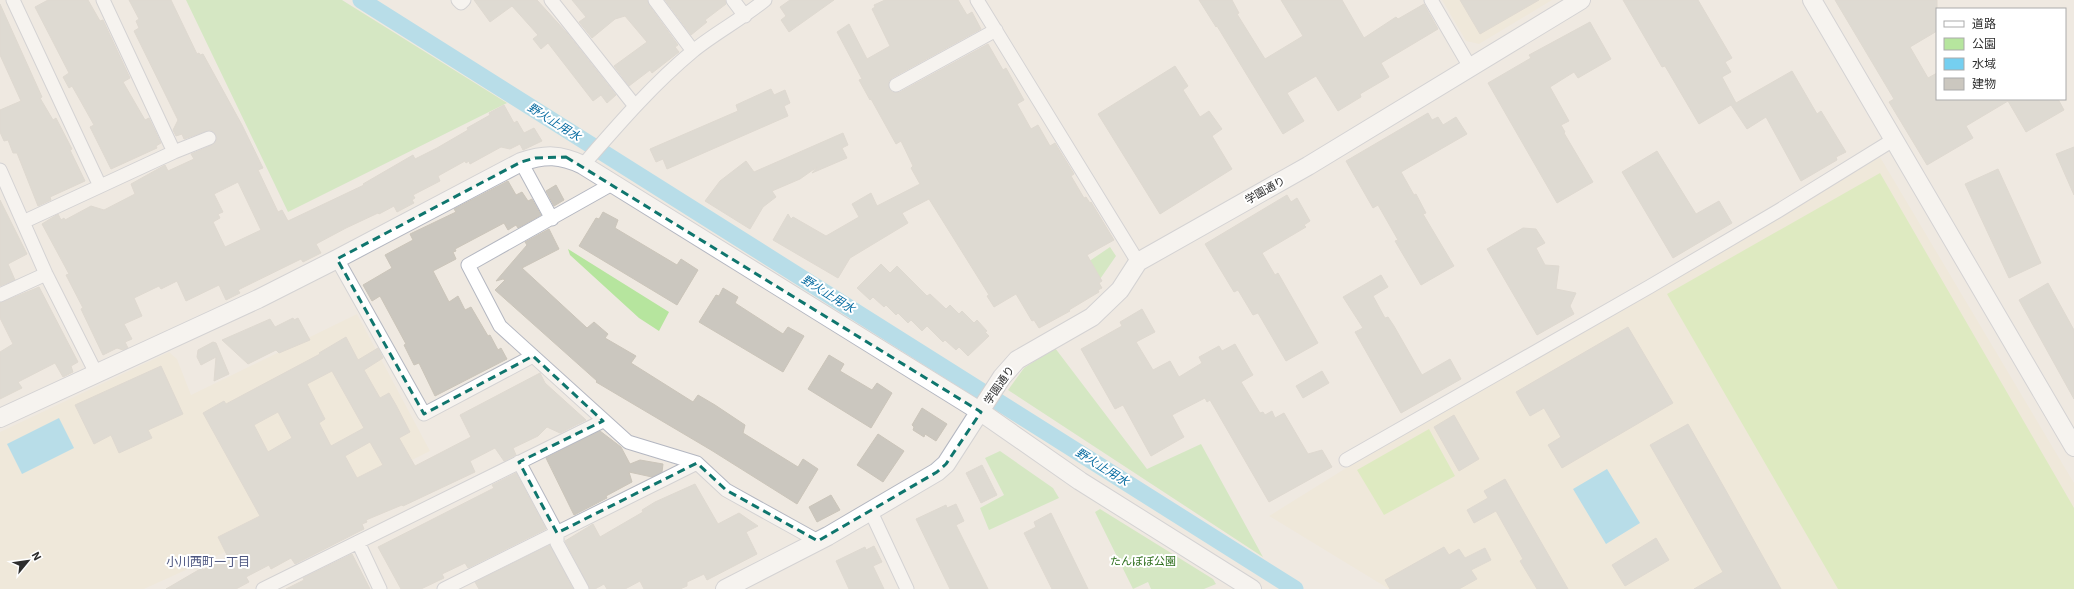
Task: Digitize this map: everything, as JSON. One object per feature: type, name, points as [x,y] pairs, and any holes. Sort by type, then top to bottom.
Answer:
[{"type":"street","points":[[13,0],[100,186]]},
{"type":"street","points":[[103,0],[174,152]]},
{"type":"street","points":[[458,0],[461,3],[464,0]]},
{"type":"street","points":[[551,0],[635,106]]},
{"type":"street","points":[[655,0],[693,51]]},
{"type":"street","points":[[733,0],[745,16]]},
{"type":"street","points":[[588,160],[602,142],[635,106],[693,51],[745,16],[765,0]]},
{"type":"street","points":[[977,0],[1138,262]]},
{"type":"street","points":[[1431,0],[1470,67]]},
{"type":"street","name":"学園通り","points":[[725,589],[871,512],[937,472],[946,464],[1002,377],[1017,360],[1092,317],[1120,290],[1138,262],[1308,166],[1581,0]]},
{"type":"street","points":[[1812,0],[2074,447]]},
{"type":"street","points":[[896,85],[996,30]]},
{"type":"street","points":[[23,222],[174,152],[209,138]]},
{"type":"street","points":[[1346,460],[1649,287],[1778,211],[1893,140]]},
{"type":"street","points":[[0,418],[97,375],[337,260],[521,162],[535,158],[554,156],[588,160],[612,184],[984,407],[1080,481],[1252,589]]},
{"type":"street","points":[[521,162],[552,219]]},
{"type":"street","points":[[0,171],[46,274],[97,375]]},
{"type":"street","points":[[612,184],[468,265],[500,326],[603,421],[628,442],[697,463],[726,490],[818,541]]},
{"type":"street","points":[[337,260],[424,414],[533,356]]},
{"type":"street","points":[[0,295],[46,274]]},
{"type":"street","points":[[263,589],[603,421]]},
{"type":"street","points":[[519,462],[557,533],[558,543],[582,589]]},
{"type":"street","points":[[444,589],[697,463]]},
{"type":"street","points":[[871,512],[908,589]]},
{"type":"street","points":[[358,542],[380,589]]},
{"type":"highlighted area","points":[[566,157],[981,412],[946,464],[937,472],[818,541],[726,490],[697,463],[557,533],[519,462],[603,421],[533,356],[424,414],[337,259],[521,162],[535,158]]},
{"type":"shaded area","points":[[1442,0],[1552,0],[1479,44],[1466,41]]},
{"type":"shaded area","points":[[1880,157],[2074,483],[2074,589],[1389,589],[1269,516],[1484,382]]},
{"type":"shaded area","points":[[357,314],[430,451],[265,534],[144,589],[0,589],[0,432],[169,352],[177,359],[191,395]]},
{"type":"green space","points":[[186,0],[342,0],[507,103],[288,212]]},
{"type":"green space","points":[[1880,173],[2074,508],[2074,589],[1838,589],[1667,294]]},
{"type":"green space","points":[[1110,247],[1116,256],[1098,282],[1088,262]]},
{"type":"green space","points":[[568,249],[669,312],[659,331],[639,318],[570,255]]},
{"type":"green space","points":[[1055,348],[1147,469],[1201,444],[1263,557],[1008,390],[1024,368]]},
{"type":"green space","points":[[1429,429],[1455,476],[1384,515],[1357,470]]},
{"type":"green space","points":[[1000,451],[1053,488],[1059,498],[989,530],[980,508],[1004,495],[985,458]]},
{"type":"green space","name":"たんぽぽ公園","points":[[1100,509],[1213,579],[1216,584],[1204,589],[1151,589],[1148,582],[1133,589],[1095,512]]},
{"type":"water","points":[[59,418],[74,448],[22,474],[7,444]]},
{"type":"water","points":[[1607,469],[1640,523],[1606,544],[1573,489]]},
{"type":"building","points":[[48,0],[88,0],[100,21],[103,20],[130,78],[123,82],[145,120],[149,118],[161,143],[156,146],[157,148],[111,169],[90,127],[94,125],[72,86],[69,88],[63,77],[69,73],[35,7]]},
{"type":"building","points":[[129,0],[171,0],[197,54],[203,54],[242,125],[263,168],[258,170],[278,212],[282,210],[288,221],[364,185],[363,184],[413,155],[415,159],[437,148],[468,130],[467,128],[504,105],[514,123],[517,121],[524,133],[534,128],[542,141],[523,150],[520,144],[510,149],[501,147],[470,164],[469,161],[466,163],[465,161],[438,176],[440,181],[413,195],[415,198],[412,200],[414,203],[397,212],[394,206],[346,228],[316,244],[321,253],[303,262],[301,259],[246,286],[238,290],[240,293],[226,300],[219,285],[186,301],[177,281],[161,289],[159,286],[134,298],[142,316],[124,324],[132,339],[125,342],[128,348],[123,350],[117,348],[103,355],[81,309],[83,308],[66,275],[69,274],[42,224],[58,214],[61,220],[64,218],[65,220],[91,206],[104,210],[135,194],[131,184],[165,165],[168,171],[194,159],[191,154],[212,145],[217,139],[214,132],[210,130],[184,139],[182,134],[176,136],[173,130],[178,120],[134,31],[139,28],[136,21],[139,19]],"holes":[[[238,182],[261,230],[225,247],[213,222],[220,218],[218,214],[223,212],[214,194]]]},
{"type":"building","points":[[474,0],[537,0],[567,33],[616,95],[607,103],[601,95],[593,101],[548,43],[541,49],[533,39],[538,35],[512,6],[490,22]]},
{"type":"building","points":[[572,0],[647,0],[678,45],[675,47],[679,52],[652,73],[650,70],[629,86],[614,66],[647,42],[625,16],[615,19],[592,38],[579,22],[586,17]]},
{"type":"building","points":[[665,0],[725,0],[726,4],[705,20],[707,22],[691,35]]},
{"type":"building","points":[[790,0],[834,0],[789,32],[781,20],[786,16],[780,7]]},
{"type":"building","points":[[885,0],[958,0],[967,15],[972,12],[981,29],[892,78],[889,81],[889,88],[892,92],[900,92],[988,44],[1003,70],[1006,68],[1024,100],[1017,104],[1031,129],[1038,125],[1050,146],[1055,143],[1074,174],[1071,176],[1084,198],[1086,197],[1090,203],[1091,202],[1114,240],[1087,255],[1102,281],[1099,283],[1102,288],[1098,290],[1099,292],[1069,310],[1070,311],[1039,328],[1034,320],[1032,321],[1016,294],[994,307],[987,296],[989,295],[929,199],[902,213],[908,223],[850,258],[838,278],[773,240],[788,214],[791,219],[793,217],[826,236],[859,217],[852,204],[871,193],[877,206],[920,184],[911,168],[913,166],[901,141],[896,144],[871,99],[870,100],[859,80],[862,79],[837,32],[849,24],[867,59],[890,46],[872,9],[875,7],[874,5]]},
{"type":"building","points":[[1199,0],[1232,0],[1239,13],[1237,14],[1265,59],[1303,36],[1281,0],[1342,0],[1364,38],[1396,17],[1398,19],[1424,4],[1438,29],[1381,63],[1389,77],[1360,94],[1361,97],[1338,111],[1316,76],[1287,93],[1304,121],[1283,134],[1217,26],[1216,27]]},
{"type":"building","points":[[1460,0],[1539,0],[1480,34]]},
{"type":"building","points":[[1623,0],[1698,0],[1732,58],[1725,62],[1731,72],[1722,77],[1736,103],[1792,71],[1817,114],[1821,111],[1846,152],[1836,157],[1837,160],[1801,181],[1766,117],[1747,129],[1731,105],[1699,124],[1665,66],[1662,67]]},
{"type":"building","points":[[1835,0],[1937,0],[1936,32],[1910,47],[1928,78],[1936,74],[1936,100],[2059,100],[2064,110],[2026,132],[2008,101],[1966,126],[1973,138],[1927,165],[1889,102],[1894,99]]},
{"type":"building","points":[[0,4],[42,97],[40,98],[53,120],[56,118],[72,149],[70,150],[85,181],[50,197],[51,200],[38,206],[17,153],[13,153],[8,140],[4,141],[0,132],[0,110],[21,101],[0,55]]},
{"type":"building","points":[[1590,22],[1611,59],[1578,78],[1574,72],[1550,87],[1569,121],[1561,125],[1565,132],[1564,133],[1593,182],[1557,203],[1488,83],[1531,58],[1529,55]]},
{"type":"building","points":[[1175,66],[1188,86],[1183,90],[1200,117],[1209,111],[1222,129],[1212,136],[1232,169],[1160,214],[1098,114]]},
{"type":"building","points":[[771,89],[774,95],[785,90],[790,103],[784,106],[788,116],[667,169],[663,159],[656,162],[650,149],[738,111],[736,105]]},
{"type":"building","points":[[1428,113],[1432,120],[1438,117],[1443,125],[1456,117],[1467,134],[1401,172],[1414,195],[1416,194],[1426,213],[1423,214],[1454,266],[1421,285],[1395,241],[1398,240],[1378,205],[1373,208],[1346,161]]},
{"type":"building","points":[[843,133],[848,145],[842,148],[847,158],[812,173],[817,167],[800,179],[772,191],[776,197],[763,207],[750,229],[705,201],[720,181],[746,161],[754,172]]},
{"type":"building","points":[[2074,147],[2074,195],[2056,154]]},
{"type":"building","points":[[1657,151],[1696,214],[1719,201],[1732,223],[1673,258],[1622,172]]},
{"type":"building","points":[[1998,169],[2041,263],[2009,278],[1965,184]]},
{"type":"building","points":[[508,181],[516,195],[522,192],[528,201],[532,199],[541,215],[518,228],[516,225],[508,230],[504,223],[455,249],[456,251],[453,252],[456,259],[433,271],[449,302],[458,296],[465,310],[471,307],[488,336],[490,335],[498,350],[501,348],[507,359],[435,396],[419,363],[414,365],[404,345],[406,344],[380,296],[372,301],[363,285],[392,268],[385,255],[413,240],[410,234],[456,212],[454,209]]},
{"type":"building","points":[[556,185],[564,200],[554,206],[546,191]]},
{"type":"building","points":[[1287,195],[1291,202],[1297,198],[1310,221],[1304,225],[1306,227],[1262,253],[1275,275],[1278,273],[1318,343],[1286,361],[1258,313],[1253,315],[1238,290],[1234,292],[1205,244]]},
{"type":"building","points":[[0,200],[27,254],[8,264],[15,280],[0,286]]},
{"type":"building","points":[[603,212],[618,220],[615,228],[677,265],[681,259],[698,270],[677,305],[579,246],[596,218],[599,219]]},
{"type":"building","points":[[1523,228],[1536,229],[1545,243],[1536,248],[1545,265],[1559,266],[1556,289],[1576,293],[1570,306],[1574,314],[1537,335],[1487,249]]},
{"type":"building","points":[[549,229],[559,249],[522,268],[587,328],[594,322],[608,334],[605,338],[636,356],[631,363],[693,402],[698,395],[715,405],[745,425],[743,433],[798,467],[803,459],[818,469],[797,504],[711,450],[596,382],[597,381],[495,290],[505,280],[503,279],[496,281],[527,245],[525,242]]},
{"type":"building","points":[[881,264],[890,273],[897,266],[927,296],[930,294],[946,309],[950,305],[959,314],[962,311],[974,323],[977,320],[987,331],[985,332],[989,336],[968,356],[959,347],[956,350],[945,340],[943,342],[927,326],[922,331],[911,320],[908,323],[898,313],[896,315],[886,305],[884,307],[873,297],[870,300],[857,288]]},
{"type":"building","points":[[1381,275],[1388,287],[1373,296],[1385,318],[1388,317],[1394,326],[1422,375],[1450,359],[1461,379],[1401,413],[1355,332],[1363,328],[1343,297]]},
{"type":"building","points":[[2048,283],[2074,330],[2074,399],[2019,300]]},
{"type":"building","points":[[39,287],[78,362],[71,366],[73,372],[63,377],[55,363],[18,382],[22,388],[0,399],[0,352],[13,344],[0,318],[0,303]]},
{"type":"building","points":[[723,288],[738,297],[735,303],[783,334],[788,327],[804,336],[783,372],[699,322],[716,295],[719,296]]},
{"type":"building","points":[[1142,309],[1155,332],[1136,342],[1153,370],[1170,361],[1179,377],[1202,363],[1199,357],[1219,346],[1222,351],[1235,344],[1253,375],[1241,382],[1260,413],[1263,412],[1265,415],[1272,411],[1275,418],[1284,413],[1308,454],[1322,450],[1332,467],[1269,502],[1210,400],[1207,402],[1205,398],[1172,415],[1184,437],[1151,456],[1123,405],[1115,409],[1081,349],[1122,326],[1120,322]]},
{"type":"building","points":[[293,318],[294,320],[298,318],[310,340],[279,353],[276,350],[248,364],[222,340],[270,319],[275,327]]},
{"type":"building","points":[[1628,327],[1673,403],[1562,468],[1548,445],[1561,437],[1544,408],[1530,416],[1516,392]]},
{"type":"building","points":[[346,337],[358,360],[378,348],[383,358],[364,370],[380,398],[389,393],[396,405],[410,432],[399,438],[415,466],[471,437],[460,415],[540,373],[545,383],[586,420],[560,433],[547,427],[538,436],[513,448],[516,455],[504,461],[495,448],[470,461],[475,472],[403,506],[402,505],[366,520],[367,522],[362,524],[364,529],[295,564],[291,558],[271,569],[269,565],[246,577],[249,582],[236,589],[166,589],[202,568],[203,570],[228,557],[218,537],[260,516],[203,413],[224,401],[226,404],[320,354],[319,353]],"holes":[[[332,371],[364,428],[331,446],[319,423],[325,419],[307,384]],[[278,412],[292,438],[268,452],[254,425]],[[370,442],[383,465],[357,478],[345,456]]]},
{"type":"building","points":[[213,342],[216,343],[229,374],[214,381],[216,357],[201,365],[197,357],[198,350]]},
{"type":"building","points":[[829,355],[844,364],[840,371],[872,390],[877,383],[892,393],[871,428],[808,389]]},
{"type":"building","points":[[161,366],[183,414],[148,430],[152,438],[119,453],[111,435],[94,444],[75,405]]},
{"type":"building","points":[[1322,371],[1329,383],[1303,398],[1296,386]]},
{"type":"building","points":[[922,408],[947,424],[936,441],[925,434],[924,437],[913,430],[914,427],[912,425]]},
{"type":"building","points":[[1454,415],[1479,459],[1459,471],[1434,427]]},
{"type":"building","points":[[1688,424],[1781,589],[1694,589],[1723,572],[1650,445]]},
{"type":"building","points":[[600,431],[621,447],[630,464],[640,460],[663,464],[662,472],[652,477],[629,472],[632,482],[606,496],[607,498],[574,515],[546,458]]},
{"type":"building","points":[[878,434],[904,451],[883,482],[857,465]]},
{"type":"building","points":[[982,465],[997,495],[981,503],[966,473]]},
{"type":"building","points":[[516,473],[546,529],[468,568],[465,563],[442,574],[444,578],[421,589],[401,589],[378,547],[494,488],[492,485]]},
{"type":"building","points":[[1505,479],[1568,589],[1537,589],[1520,561],[1523,559],[1496,511],[1474,523],[1467,510],[1488,498],[1484,491]]},
{"type":"building","points":[[695,484],[718,524],[739,513],[758,526],[746,532],[757,554],[707,580],[704,574],[687,582],[687,586],[680,589],[644,589],[640,581],[625,589],[607,589],[604,584],[595,589],[590,589],[565,541],[593,524],[600,537],[643,512],[642,510],[655,502]]},
{"type":"building","points":[[831,495],[840,510],[817,522],[809,507]]},
{"type":"building","points":[[956,504],[964,521],[956,525],[988,589],[950,589],[916,519],[946,505],[947,508]]},
{"type":"building","points":[[1051,513],[1088,589],[1052,589],[1024,533],[1036,527],[1034,522]]},
{"type":"building","points":[[1656,538],[1669,560],[1625,586],[1612,565]]},
{"type":"building","points":[[550,545],[573,589],[479,589],[475,582]]},
{"type":"building","points":[[874,546],[882,562],[873,566],[884,589],[849,589],[836,561],[865,547],[866,550]]},
{"type":"building","points":[[1444,547],[1449,555],[1459,549],[1465,558],[1485,548],[1491,560],[1471,570],[1477,579],[1459,589],[1390,589],[1385,580]]},
{"type":"building","points":[[352,554],[370,589],[286,589],[304,580],[303,578]]},
{"type":"waterway","name":"野火止用水","points":[[361,0],[1295,589]]},
{"type":"district","name":"小川西町一丁目","points":[[208,562]]}]
